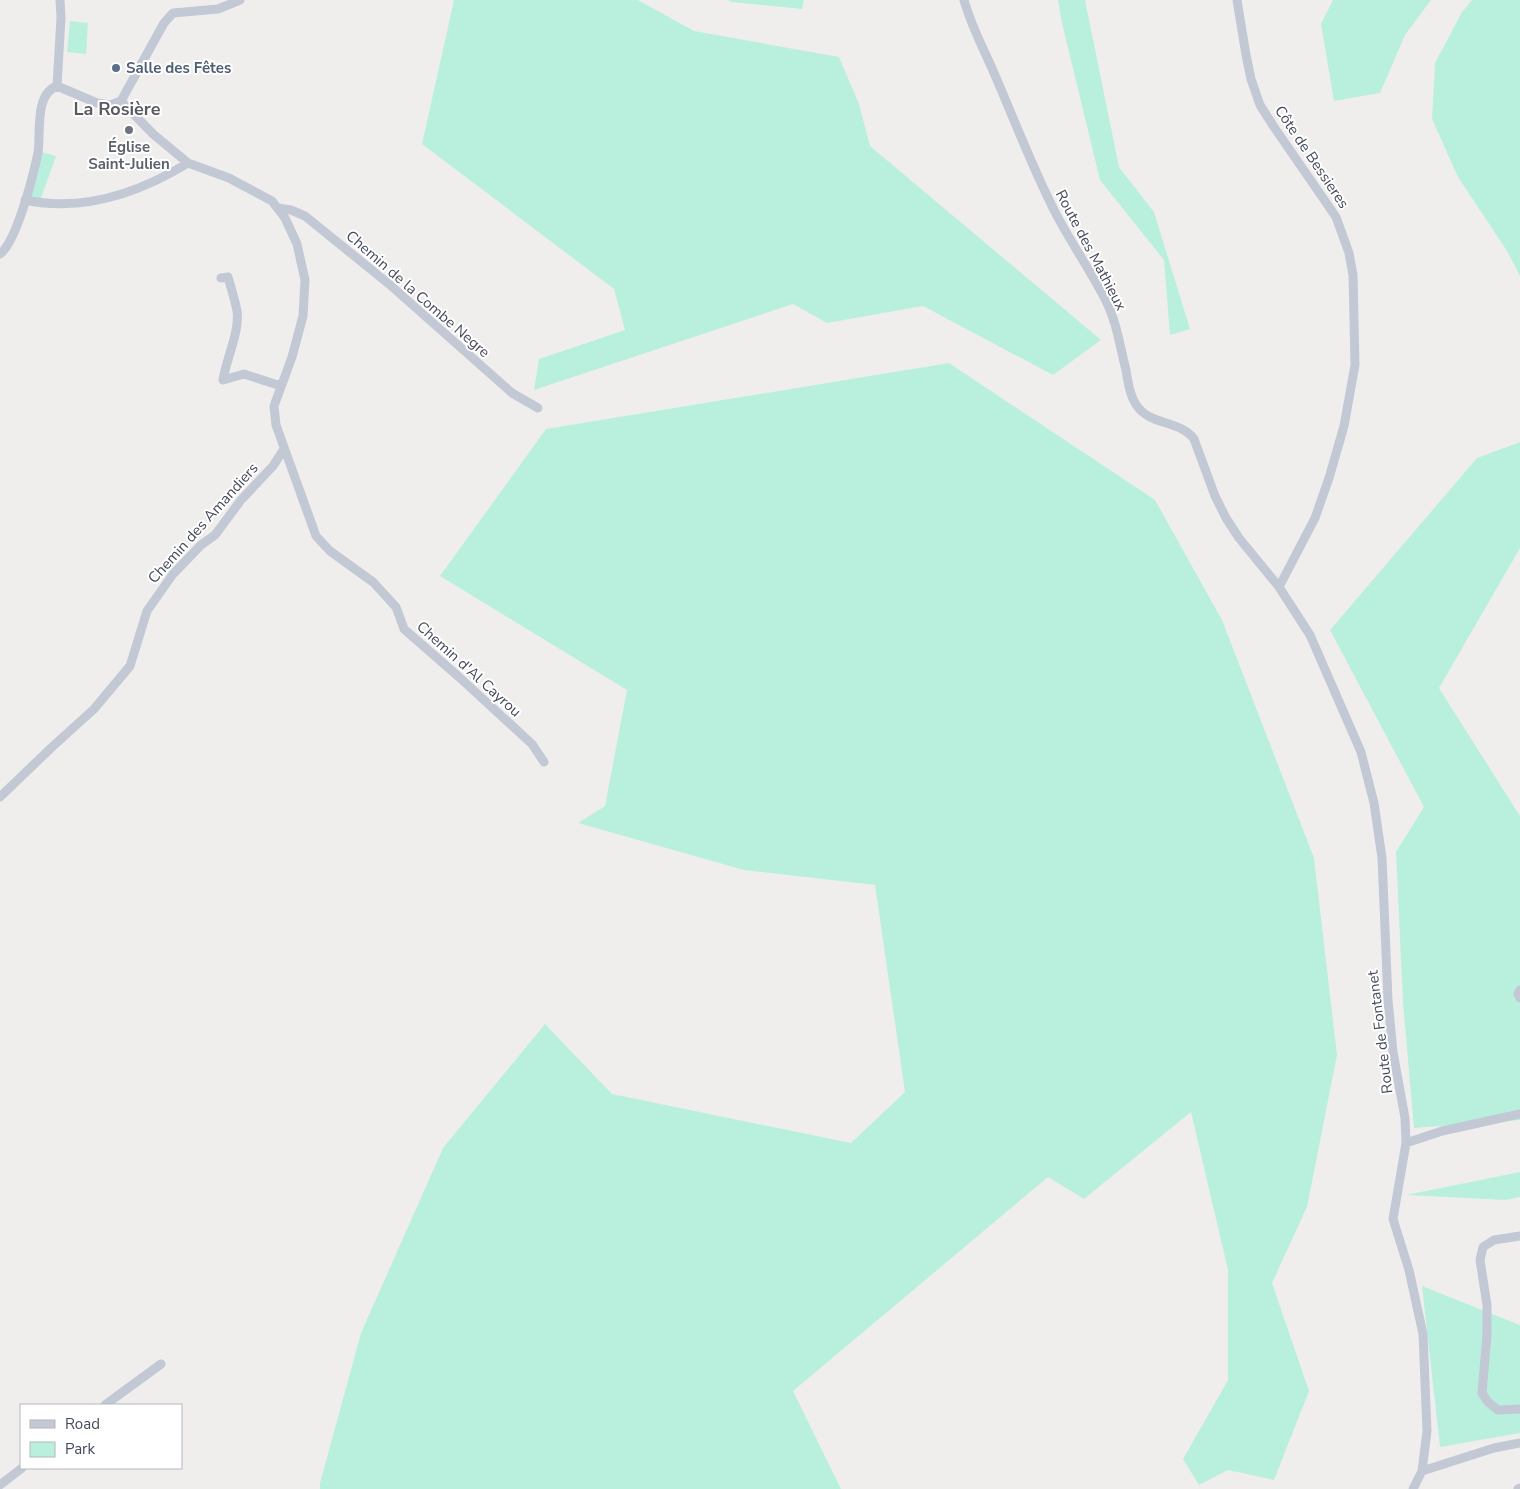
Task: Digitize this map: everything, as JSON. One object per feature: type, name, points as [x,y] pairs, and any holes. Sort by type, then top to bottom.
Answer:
[{"type":"street","points":[[57,86],[61,18],[60,0]]},
{"type":"street","points":[[0,254],[7,248],[12,238],[25,200],[38,152],[40,112],[46,95],[52,88],[57,86],[97,103],[110,105],[122,101],[160,30],[173,14],[218,9],[240,0]]},
{"type":"street","name":"Route des Mathieux","points":[[964,0],[976,36],[996,78],[1034,169],[1056,214],[1107,302],[1116,329],[1130,391],[1136,404],[1142,413],[1156,420],[1181,427],[1189,432],[1226,518],[1239,538],[1279,587]]},
{"type":"street","name":"Côte de Bessieres","points":[[1238,0],[1251,79],[1260,104],[1274,128],[1336,217],[1349,253],[1353,275],[1355,365],[1344,426],[1315,518],[1279,587]]},
{"type":"street","points":[[122,101],[153,134],[188,163],[230,178],[272,201],[285,218],[298,244],[305,280],[303,316],[292,356],[274,406],[276,425],[284,449]]},
{"type":"street","points":[[25,200],[64,204],[96,201],[130,192],[170,174],[188,163]]},
{"type":"street","name":"Chemin de la Combe Negre","points":[[278,208],[291,210],[305,216],[389,284],[512,393],[538,408]]},
{"type":"street","points":[[221,278],[228,277],[237,313],[234,335],[224,368],[223,380],[244,374],[281,386]]},
{"type":"street","name":"Chemin d'Al Cayrou","points":[[284,449],[316,536],[330,551],[373,582],[396,607],[404,629],[532,744],[544,762]]},
{"type":"street","name":"Chemin des Amandiers","points":[[0,797],[94,709],[130,666],[147,611],[173,574],[201,545],[215,535],[241,500],[273,466],[284,449]]},
{"type":"street","name":"Route de Fontanet","points":[[1279,587],[1310,635],[1331,681],[1361,752],[1374,803],[1382,858],[1388,1000],[1393,1052],[1405,1118],[1406,1143],[1393,1220],[1409,1270],[1423,1334],[1427,1431],[1422,1471],[1413,1489]]},
{"type":"street","points":[[1520,990],[1518,994],[1520,998]]},
{"type":"street","points":[[1406,1143],[1442,1131],[1520,1114]]},
{"type":"street","points":[[1520,1236],[1494,1240],[1483,1248],[1480,1260],[1487,1305],[1482,1393],[1488,1402],[1498,1410],[1520,1409]]},
{"type":"street","points":[[105,1404],[161,1364]]},
{"type":"street","points":[[1422,1471],[1494,1448],[1520,1443]]},
{"type":"street","points":[[0,1485],[21,1469]]},
{"type":"green space","points":[[454,0],[638,0],[694,31],[839,57],[859,104],[870,146],[1101,340],[1053,375],[923,306],[827,323],[793,304],[534,390],[539,359],[625,330],[614,289],[422,144]]},
{"type":"green space","points":[[727,0],[804,0],[802,9]]},
{"type":"green space","points":[[1058,0],[1085,0],[1119,167],[1154,212],[1190,329],[1170,335],[1164,260],[1100,180]]},
{"type":"green space","points":[[1333,0],[1431,0],[1405,35],[1380,93],[1334,101],[1321,24]]},
{"type":"green space","points":[[1472,0],[1520,0],[1520,276],[1507,251],[1458,177],[1432,119],[1435,63],[1462,12]]},
{"type":"green space","points":[[70,21],[88,23],[86,54],[67,52]]},
{"type":"green space","points":[[42,152],[56,156],[40,201],[29,198]]},
{"type":"green space","points":[[949,363],[1155,500],[1222,620],[1314,858],[1337,1055],[1307,1207],[1272,1283],[1309,1391],[1274,1480],[1228,1470],[1199,1485],[1183,1459],[1228,1380],[1228,1270],[1191,1112],[1084,1199],[1048,1177],[793,1391],[841,1489],[320,1489],[320,1483],[361,1333],[443,1148],[545,1024],[612,1094],[851,1143],[905,1092],[875,885],[744,870],[578,823],[605,806],[627,690],[440,576],[546,429]]},
{"type":"green space","points":[[1520,442],[1520,548],[1439,688],[1520,816],[1520,1120],[1414,1128],[1403,1003],[1396,852],[1424,807],[1330,630],[1477,458]]},
{"type":"green space","points":[[1520,1172],[1520,1197],[1505,1200],[1406,1195]]},
{"type":"green space","points":[[1422,1286],[1520,1325],[1520,1433],[1440,1447]]},
{"type":"place","name":"Salle des Fêtes","points":[[116,68]]},
{"type":"place","name":"Église Saint-Julien","points":[[129,130]]},
{"type":"district","name":"La Rosière","points":[[117,109]]}]
